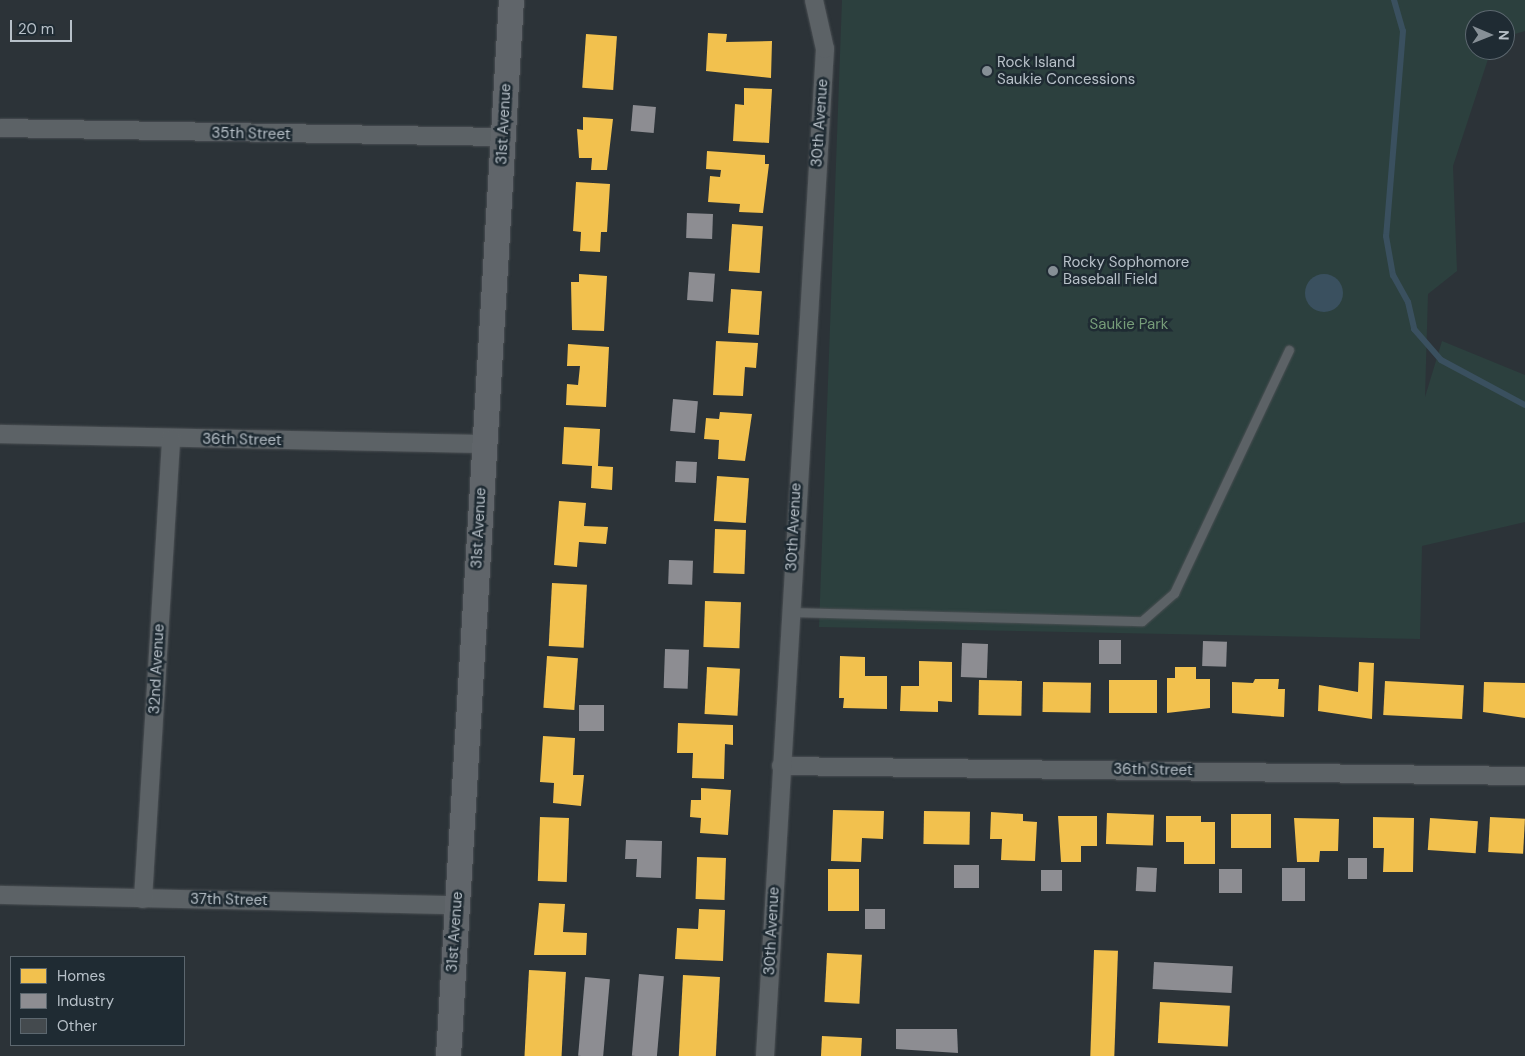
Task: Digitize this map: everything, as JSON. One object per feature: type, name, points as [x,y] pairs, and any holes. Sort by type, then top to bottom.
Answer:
[{"type":"street","name":"31st Avenue","points":[[448,1056],[511,0]]},
{"type":"street","name":"30th Avenue","points":[[765,1056],[825,49],[814,0]]},
{"type":"street","name":"35th Street","points":[[0,128],[503,137]]},
{"type":"street","name":"36th Street","points":[[0,434],[484,444]]},
{"type":"street","name":"32nd Avenue","points":[[143,898],[171,439]]},
{"type":"street","name":"36th Street","points":[[781,766],[1525,776]]},
{"type":"street","name":"37th Street","points":[[0,896],[457,905]]},
{"type":"lane","points":[[790,612],[1142,621],[1174,594],[1289,350]]},
{"type":"green space","name":"Saukie Park","points":[[842,0],[1525,0],[1525,31],[1515,34],[1515,10],[1465,10],[1465,60],[1488,60],[1453,166],[1457,271],[1428,294],[1425,397],[1442,341],[1525,375],[1525,522],[1422,546],[1420,639],[819,627]]},
{"type":"water","points":[[1324,274],[1338,279],[1343,293],[1338,307],[1324,312],[1310,307],[1305,293],[1310,279]]},
{"type":"building: Homes","points":[[708,33],[727,34],[726,42],[772,41],[771,78],[706,71]]},
{"type":"building: Homes","points":[[586,34],[617,36],[613,90],[582,88]]},
{"type":"building: Homes","points":[[744,88],[772,89],[769,143],[733,141],[735,104],[744,105]]},
{"type":"building: Homes","points":[[583,117],[613,119],[607,170],[591,170],[592,158],[579,158],[577,129],[583,130]]},
{"type":"building: Homes","points":[[707,151],[765,155],[765,164],[769,164],[763,213],[739,212],[740,204],[708,202],[710,176],[720,177],[721,170],[706,169]]},
{"type":"building: Homes","points":[[576,182],[610,184],[607,232],[601,232],[600,252],[580,251],[581,232],[573,231]]},
{"type":"building: Homes","points":[[732,224],[763,226],[760,273],[729,271]]},
{"type":"building: Homes","points":[[579,274],[607,276],[604,331],[572,330],[571,282],[579,282]]},
{"type":"building: Homes","points":[[731,289],[762,291],[759,335],[728,333]]},
{"type":"building: Homes","points":[[716,341],[758,343],[756,368],[745,367],[743,396],[713,395]]},
{"type":"building: Homes","points":[[568,344],[609,347],[606,407],[566,405],[567,384],[578,385],[580,366],[567,366]]},
{"type":"building: Homes","points":[[720,412],[752,414],[745,461],[718,459],[719,440],[704,439],[706,418],[719,419]]},
{"type":"building: Homes","points":[[564,427],[600,429],[598,466],[613,467],[612,490],[591,488],[592,466],[562,464]]},
{"type":"building: Homes","points":[[717,476],[749,478],[746,523],[714,521]]},
{"type":"building: Homes","points":[[559,501],[586,503],[584,526],[608,527],[606,544],[579,542],[577,567],[554,565]]},
{"type":"building: Homes","points":[[715,529],[746,530],[744,574],[713,573]]},
{"type":"building: Homes","points":[[552,583],[587,585],[584,648],[549,646]]},
{"type":"building: Homes","points":[[705,601],[741,602],[739,648],[703,647]]},
{"type":"building: Homes","points":[[547,656],[578,658],[574,710],[543,708]]},
{"type":"building: Homes","points":[[840,656],[865,657],[865,676],[887,676],[887,709],[843,708],[844,698],[839,698]]},
{"type":"building: Homes","points":[[919,661],[952,662],[952,702],[938,701],[938,712],[900,711],[901,686],[919,686]]},
{"type":"building: Homes","points":[[1359,662],[1374,663],[1372,719],[1318,711],[1319,685],[1358,692]]},
{"type":"building: Homes","points":[[707,667],[740,669],[737,716],[705,714]]},
{"type":"building: Homes","points":[[1175,667],[1196,667],[1196,679],[1210,679],[1210,708],[1167,713],[1167,678],[1175,678]]},
{"type":"building: Homes","points":[[1255,679],[1279,679],[1278,689],[1285,689],[1284,717],[1232,713],[1232,682],[1253,683]]},
{"type":"building: Homes","points":[[979,680],[1022,681],[1021,716],[978,715]]},
{"type":"building: Homes","points":[[1109,680],[1157,680],[1157,713],[1109,713]]},
{"type":"building: Homes","points":[[1385,681],[1464,685],[1462,719],[1383,715]]},
{"type":"building: Homes","points":[[1043,682],[1091,683],[1090,713],[1042,712]]},
{"type":"building: Homes","points":[[1484,682],[1525,683],[1525,718],[1483,712]]},
{"type":"building: Homes","points":[[678,723],[733,725],[733,745],[725,744],[724,779],[692,778],[693,753],[677,753]]},
{"type":"building: Homes","points":[[543,736],[575,738],[573,775],[584,775],[581,806],[553,803],[554,783],[540,782]]},
{"type":"building: Homes","points":[[701,788],[731,790],[728,835],[700,833],[701,818],[690,817],[691,800],[701,800]]},
{"type":"building: Homes","points":[[833,810],[884,811],[883,839],[862,838],[861,862],[831,861]]},
{"type":"building: Homes","points":[[924,811],[970,812],[969,845],[923,844]]},
{"type":"building: Homes","points":[[991,812],[1023,814],[1023,821],[1037,822],[1035,861],[1001,860],[1002,839],[990,839]]},
{"type":"building: Homes","points":[[1107,813],[1154,815],[1153,846],[1106,844]]},
{"type":"building: Homes","points":[[1231,814],[1271,814],[1271,848],[1231,848]]},
{"type":"building: Homes","points":[[1058,816],[1097,816],[1097,846],[1081,846],[1081,862],[1061,862]]},
{"type":"building: Homes","points":[[1166,816],[1201,816],[1201,822],[1215,822],[1215,864],[1184,864],[1184,842],[1166,842]]},
{"type":"building: Homes","points":[[540,817],[569,818],[567,882],[538,881]]},
{"type":"building: Homes","points":[[1373,817],[1414,818],[1413,872],[1383,872],[1384,848],[1373,848]]},
{"type":"building: Homes","points":[[1490,817],[1525,819],[1523,854],[1488,852]]},
{"type":"building: Homes","points":[[1294,818],[1339,819],[1338,851],[1320,851],[1319,862],[1297,862]]},
{"type":"building: Homes","points":[[1430,818],[1478,821],[1476,853],[1428,850]]},
{"type":"building: Homes","points":[[697,857],[726,858],[725,900],[696,899]]},
{"type":"building: Homes","points":[[828,869],[859,869],[859,911],[828,911]]},
{"type":"building: Homes","points":[[539,903],[565,904],[563,932],[587,933],[586,955],[534,955]]},
{"type":"building: Homes","points":[[699,909],[725,910],[723,961],[675,959],[677,928],[698,929]]},
{"type":"building: Homes","points":[[1094,950],[1118,951],[1114,1056],[1090,1056]]},
{"type":"building: Homes","points":[[827,953],[862,955],[859,1004],[824,1002]]},
{"type":"building: Homes","points":[[529,970],[566,972],[562,1056],[524,1056]]},
{"type":"building: Homes","points":[[683,975],[720,977],[716,1056],[679,1056]]},
{"type":"building: Homes","points":[[1160,1002],[1230,1006],[1228,1047],[1158,1043]]},
{"type":"building: Homes","points":[[822,1036],[862,1038],[861,1056],[821,1056]]},
{"type":"building: Industry","points":[[633,105],[656,107],[654,133],[631,131]]},
{"type":"building: Industry","points":[[687,213],[713,214],[712,239],[686,238]]},
{"type":"building: Industry","points":[[689,272],[715,274],[713,302],[687,300]]},
{"type":"building: Industry","points":[[673,399],[698,401],[695,433],[670,431]]},
{"type":"building: Industry","points":[[676,461],[697,462],[696,483],[675,482]]},
{"type":"building: Industry","points":[[669,560],[693,561],[692,585],[668,584]]},
{"type":"building: Industry","points":[[1099,640],[1121,640],[1121,664],[1099,664]]},
{"type":"building: Industry","points":[[1203,641],[1227,642],[1226,667],[1202,666]]},
{"type":"building: Industry","points":[[962,643],[988,644],[987,678],[961,677]]},
{"type":"building: Industry","points":[[665,649],[689,650],[688,689],[664,688]]},
{"type":"building: Industry","points":[[579,705],[604,705],[604,731],[579,731]]},
{"type":"building: Industry","points":[[626,840],[662,841],[661,878],[636,877],[637,859],[625,859]]},
{"type":"building: Industry","points":[[1348,858],[1367,858],[1367,879],[1348,879]]},
{"type":"building: Industry","points":[[954,865],[979,865],[979,888],[954,888]]},
{"type":"building: Industry","points":[[1137,867],[1157,868],[1156,892],[1136,891]]},
{"type":"building: Industry","points":[[1282,868],[1305,868],[1305,901],[1282,901]]},
{"type":"building: Industry","points":[[1219,869],[1242,869],[1242,893],[1219,893]]},
{"type":"building: Industry","points":[[1041,870],[1062,870],[1062,891],[1041,891]]},
{"type":"building: Industry","points":[[865,909],[885,909],[885,929],[865,929]]},
{"type":"building: Industry","points":[[1154,962],[1233,966],[1231,993],[1153,989]]},
{"type":"building: Industry","points":[[639,974],[664,976],[657,1056],[632,1056]]},
{"type":"building: Industry","points":[[585,977],[610,979],[603,1056],[578,1056]]},
{"type":"building: Industry","points":[[896,1029],[957,1029],[958,1053],[896,1049]]},
{"type":"building: Other","name":"Rock Island Saukie Concessions","points":[[985,64],[992,65],[990,77],[983,76]]},
{"type":"waterway","points":[[1394,0],[1403,31],[1386,236],[1393,275],[1408,302],[1414,329],[1441,360],[1525,405]]},
{"type":"place","name":"Rock Island Saukie Concessions","points":[[987,71]]},
{"type":"place","name":"Rocky Sophomore Baseball Field","points":[[1053,271]]}]
